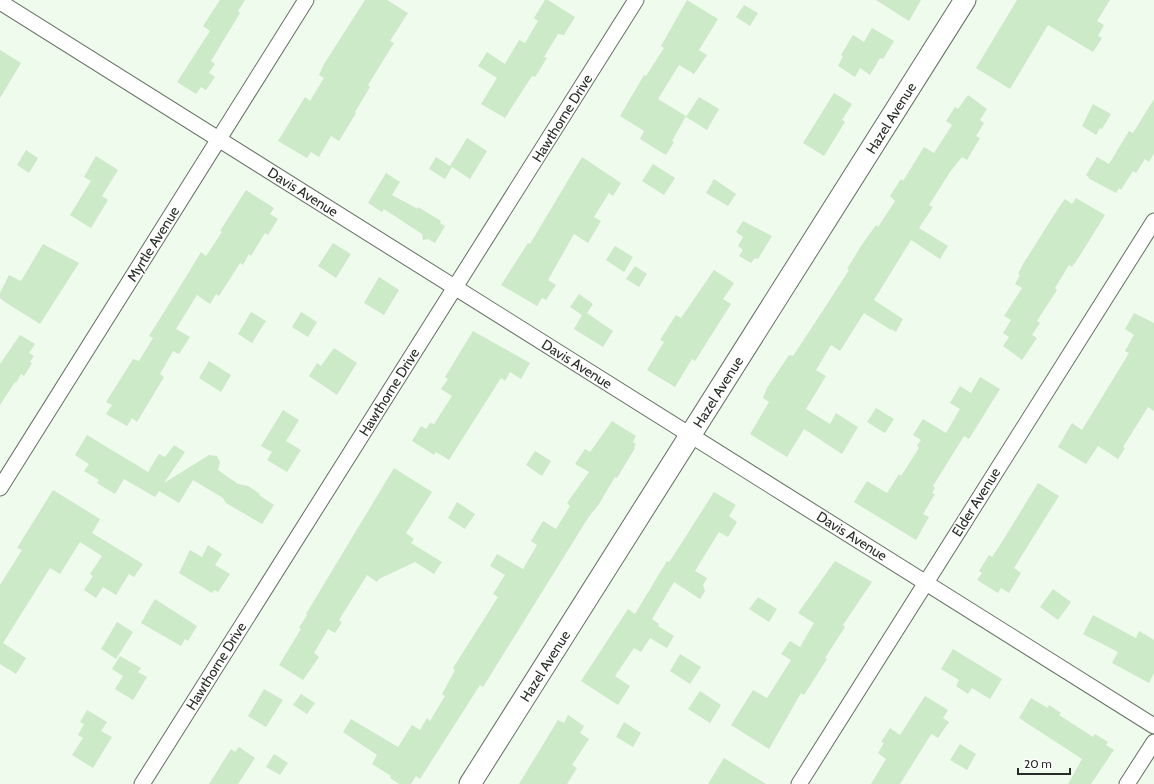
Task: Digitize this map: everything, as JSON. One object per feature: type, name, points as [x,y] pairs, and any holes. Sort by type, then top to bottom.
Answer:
[{"type":"street","name":"Myrtle Avenue","points":[[0,488],[306,0]]},
{"type":"street","name":"Hawthorne Drive","points":[[142,784],[636,0]]},
{"type":"street","name":"Hazel Avenue","points":[[470,784],[965,0]]},
{"type":"street","name":"Davis Avenue","points":[[0,2],[1154,726]]},
{"type":"street","name":"Elder Avenue","points":[[799,784],[1154,221]]},
{"type":"street","points":[[1128,784],[1154,742]]},
{"type":"building","points":[[220,0],[245,0],[238,11],[240,13],[211,61],[215,64],[209,73],[215,77],[206,90],[201,87],[196,94],[177,82],[210,31],[203,26]]},
{"type":"building","points":[[365,0],[387,0],[408,13],[390,41],[394,43],[368,85],[370,87],[339,141],[331,136],[319,157],[311,152],[307,158],[278,141],[305,97],[310,101],[324,78],[319,75],[324,64]]},
{"type":"building","points":[[545,0],[548,0],[575,17],[564,35],[558,34],[544,57],[547,58],[535,77],[532,76],[505,118],[481,104],[497,78],[478,66],[487,52],[505,64],[519,40],[525,43],[538,21],[534,18]]},
{"type":"building","points":[[687,0],[718,19],[699,50],[707,55],[694,74],[679,65],[658,99],[686,116],[666,155],[640,139],[644,131],[620,116],[644,75],[646,76],[664,48],[661,46]]},
{"type":"building","points":[[876,0],[921,0],[909,21]]},
{"type":"building","points":[[1017,0],[1110,0],[1097,21],[1104,25],[1098,36],[1102,38],[1093,52],[1048,25],[1010,89],[976,68]]},
{"type":"building","points":[[744,5],[758,13],[750,26],[736,17]]},
{"type":"building","points":[[872,28],[894,41],[883,59],[880,58],[870,75],[860,68],[855,77],[838,66],[843,56],[841,55],[853,35],[864,42]]},
{"type":"building","points":[[0,50],[21,63],[0,98]]},
{"type":"building","points":[[834,93],[852,104],[842,120],[845,122],[824,156],[803,143]]},
{"type":"building","points":[[968,95],[987,109],[980,120],[984,123],[976,136],[980,138],[967,160],[962,157],[950,172],[929,205],[933,207],[919,228],[948,246],[940,259],[911,240],[874,300],[903,319],[896,332],[864,313],[840,351],[831,345],[816,370],[826,376],[806,409],[830,424],[836,413],[858,427],[842,454],[804,429],[787,457],[750,434],[769,402],[763,398],[767,388],[789,355],[793,356],[849,270],[847,269],[861,246],[876,225],[878,227],[895,201],[890,196],[901,179],[903,181],[924,147],[934,153],[952,125],[946,121],[955,107],[958,109]]},
{"type":"building","points":[[699,97],[719,109],[707,130],[686,117]]},
{"type":"building","points":[[1154,99],[1154,153],[1149,162],[1145,159],[1136,173],[1133,171],[1121,190],[1119,188],[1116,193],[1088,178],[1089,177],[1086,175],[1097,157],[1109,164],[1129,131],[1133,133]]},
{"type":"building","points":[[1093,104],[1111,114],[1102,129],[1100,128],[1096,135],[1082,126]]},
{"type":"building","points":[[467,138],[487,151],[470,179],[452,167],[445,179],[429,169],[436,157],[450,166]]},
{"type":"building","points":[[26,150],[38,158],[29,173],[17,165]]},
{"type":"building","points":[[96,156],[118,170],[102,196],[108,200],[91,228],[70,215],[91,181],[84,177]]},
{"type":"building","points":[[582,157],[621,183],[613,196],[609,193],[594,217],[601,221],[588,243],[574,234],[548,280],[556,285],[546,300],[542,298],[537,306],[501,285],[528,243],[530,244]]},
{"type":"building","points":[[653,164],[675,178],[664,195],[642,181]]},
{"type":"building","points":[[386,173],[400,182],[392,195],[418,209],[418,207],[441,221],[440,223],[445,226],[435,243],[428,239],[423,240],[422,234],[384,209],[382,212],[368,203]]},
{"type":"building","points":[[714,179],[736,194],[728,206],[706,193]]},
{"type":"building","points":[[246,190],[274,208],[270,214],[278,219],[268,235],[265,233],[251,256],[249,254],[243,265],[240,263],[219,296],[216,294],[210,304],[197,295],[176,329],[190,337],[179,354],[173,351],[160,374],[164,377],[137,422],[132,418],[127,426],[106,414],[112,405],[106,402],[133,359],[139,361],[153,338],[149,336],[201,252],[206,256],[222,232],[220,231]]},
{"type":"building","points":[[1076,198],[1105,215],[1079,257],[1072,267],[1069,265],[1055,288],[1057,290],[1037,321],[1040,323],[1032,335],[1037,338],[1022,360],[1003,346],[1009,337],[1003,333],[1011,320],[1004,316],[1022,288],[1015,284],[1020,275],[1018,274],[1061,204],[1065,199],[1072,204]]},
{"type":"building","points":[[743,221],[772,236],[758,259],[755,258],[751,263],[739,256],[743,250],[738,246],[743,237],[736,232]]},
{"type":"building","points":[[333,243],[351,254],[336,278],[318,266]]},
{"type":"building","points":[[43,244],[79,263],[40,324],[5,302],[0,298],[0,293],[9,275],[21,281]]},
{"type":"building","points":[[615,246],[633,257],[624,272],[606,260]]},
{"type":"building","points":[[635,266],[647,274],[639,287],[626,279]]},
{"type":"building","points":[[714,270],[734,283],[723,299],[731,304],[695,361],[692,359],[675,387],[647,370],[664,342],[660,340],[676,315],[681,318]]},
{"type":"building","points":[[379,277],[399,290],[384,315],[364,303]]},
{"type":"building","points":[[579,294],[593,304],[587,313],[613,331],[603,347],[574,329],[582,315],[570,307]]},
{"type":"building","points":[[251,312],[266,321],[252,343],[238,334]]},
{"type":"building","points":[[301,312],[317,322],[308,337],[292,327]]},
{"type":"building","points":[[1134,313],[1154,323],[1154,411],[1148,407],[1123,447],[1125,448],[1118,459],[1098,446],[1086,464],[1058,447],[1072,423],[1082,430],[1129,353],[1125,351],[1134,335],[1125,329]]},
{"type":"building","points":[[473,331],[530,363],[521,379],[510,372],[505,381],[501,378],[449,460],[436,452],[434,455],[412,441],[421,426],[426,429],[430,423],[434,424],[452,396],[441,389],[448,379],[445,377]]},
{"type":"building","points":[[20,335],[35,344],[29,353],[34,356],[30,362],[32,363],[24,376],[21,374],[0,405],[0,364]]},
{"type":"building","points":[[334,348],[357,363],[337,395],[309,376],[317,363],[321,366]]},
{"type":"building","points":[[209,361],[231,375],[221,392],[199,378]]},
{"type":"building","points":[[980,377],[1000,389],[969,439],[964,436],[933,486],[935,488],[932,493],[935,494],[923,514],[929,517],[916,540],[854,502],[867,481],[887,493],[899,474],[901,476],[919,448],[917,446],[921,440],[913,435],[923,419],[946,433],[960,409],[950,403],[960,386],[971,393]]},
{"type":"building","points":[[876,408],[894,419],[885,433],[867,422]]},
{"type":"building","points":[[283,410],[299,420],[286,441],[301,450],[287,472],[267,460],[272,452],[261,446]]},
{"type":"building","points":[[612,421],[636,436],[633,442],[636,444],[634,447],[635,448],[617,478],[615,477],[599,504],[588,518],[483,687],[480,685],[420,779],[416,776],[411,784],[399,784],[390,778],[391,776],[372,764],[377,755],[343,732],[351,719],[398,747],[412,725],[420,730],[427,718],[430,721],[445,696],[442,694],[455,670],[453,668],[498,597],[493,594],[505,575],[490,566],[497,554],[523,569],[537,545],[531,541],[543,521],[556,529],[570,506],[567,503],[589,472],[575,464],[585,449],[590,452]]},
{"type":"building","points":[[87,435],[148,472],[159,454],[165,457],[174,445],[185,452],[164,483],[209,455],[217,456],[220,462],[218,470],[238,484],[248,486],[274,505],[262,524],[226,503],[223,498],[193,480],[179,503],[159,491],[155,497],[124,479],[115,494],[97,483],[99,480],[84,471],[89,464],[75,455]]},
{"type":"building","points":[[535,451],[551,461],[542,476],[526,465]]},
{"type":"building","points":[[394,468],[432,492],[406,533],[414,539],[411,543],[442,562],[434,574],[415,562],[379,579],[377,582],[367,575],[339,620],[342,622],[335,633],[328,629],[314,653],[319,657],[303,680],[279,665],[301,629],[299,628],[307,615],[306,614]]},
{"type":"building","points":[[1038,483],[1059,496],[1014,568],[1021,573],[1009,593],[1001,588],[998,593],[977,580],[982,573],[979,571],[989,555],[992,557]]},
{"type":"building","points":[[53,490],[100,519],[92,533],[143,564],[134,577],[129,574],[116,595],[103,587],[96,598],[84,590],[93,576],[90,574],[102,556],[80,542],[60,574],[50,568],[3,643],[26,658],[16,674],[0,664],[0,585],[22,550],[17,548]]},
{"type":"building","points":[[714,492],[736,505],[729,516],[737,522],[728,537],[719,532],[695,571],[707,578],[703,585],[705,591],[700,599],[674,582],[652,619],[659,624],[658,626],[674,636],[667,648],[650,638],[641,652],[634,648],[615,676],[630,686],[618,705],[581,681],[628,609],[635,614],[667,561],[669,562],[672,558]]},
{"type":"building","points":[[457,502],[475,514],[465,529],[448,518]]},
{"type":"building","points":[[208,545],[222,554],[215,565],[230,574],[218,592],[214,590],[212,593],[179,573],[190,550],[202,557]]},
{"type":"building","points":[[835,561],[872,582],[843,625],[845,627],[804,695],[801,693],[769,749],[731,725],[753,690],[767,698],[791,660],[781,654],[790,641],[800,647],[814,623],[798,613]]},
{"type":"building","points":[[1053,589],[1071,602],[1058,620],[1040,607]]},
{"type":"building","points":[[758,597],[777,609],[769,622],[749,609]]},
{"type":"building","points":[[155,599],[197,626],[188,641],[185,639],[181,646],[141,623]]},
{"type":"building","points":[[1093,615],[1136,638],[1139,631],[1154,640],[1154,673],[1149,683],[1112,663],[1118,652],[1083,634]]},
{"type":"building","points":[[117,622],[133,632],[116,659],[101,649]]},
{"type":"building","points":[[953,649],[1002,679],[990,699],[972,688],[968,694],[956,686],[959,680],[941,669]]},
{"type":"building","points":[[680,654],[701,667],[690,684],[670,671]]},
{"type":"building","points":[[120,656],[141,668],[138,672],[147,677],[133,700],[115,689],[123,676],[112,669]]},
{"type":"building","points":[[264,689],[283,700],[266,727],[248,716]]},
{"type":"building","points":[[700,691],[721,705],[710,723],[688,709]]},
{"type":"building","points":[[301,694],[315,703],[307,714],[293,705]]},
{"type":"building","points":[[925,696],[948,710],[943,718],[949,722],[938,738],[932,734],[930,736],[900,784],[871,784],[886,759],[878,753],[884,743],[881,742],[890,728],[900,735]]},
{"type":"building","points":[[1031,698],[1048,708],[1049,705],[1061,713],[1059,715],[1093,737],[1095,734],[1108,742],[1106,745],[1114,750],[1091,784],[1068,784],[1082,759],[1019,718]]},
{"type":"building","points":[[87,710],[107,722],[101,731],[112,737],[93,768],[72,755],[83,738],[78,735],[84,724],[80,722]]},
{"type":"building","points":[[568,715],[584,726],[580,733],[589,739],[572,765],[577,768],[567,784],[519,784],[558,720],[564,723]]},
{"type":"building","points":[[624,722],[641,733],[633,747],[616,737]]},
{"type":"building","points":[[960,744],[976,754],[967,770],[950,760]]},
{"type":"building","points":[[239,747],[255,758],[238,784],[209,784],[231,749],[235,752]]},
{"type":"building","points":[[274,754],[288,763],[280,775],[266,767]]},
{"type":"building","points":[[724,758],[766,784],[708,784]]}]
